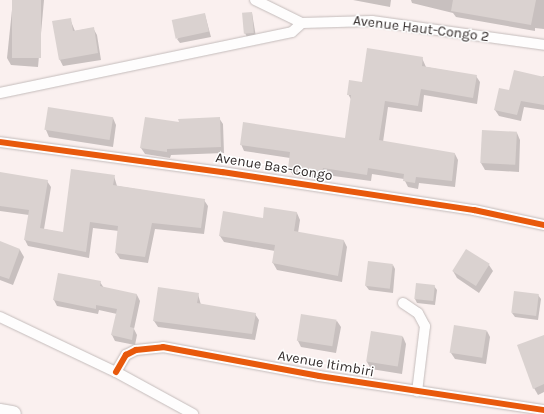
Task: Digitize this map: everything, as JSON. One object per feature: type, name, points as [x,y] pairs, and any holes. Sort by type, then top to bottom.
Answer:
[{"type":"main road","points":[[0,412],[13,414]]},
{"type":"street","name":"Avenue Haut-Congo 2","points":[[255,0],[302,23],[372,21],[544,45]]},
{"type":"street","points":[[0,93],[292,32],[302,23]]},
{"type":"street","name":"Avenue Bas-Congo","points":[[0,142],[238,174],[474,210],[544,224]]},
{"type":"street","points":[[403,303],[418,313],[425,326],[417,392]]},
{"type":"street","points":[[0,317],[116,372],[193,414]]},
{"type":"street","name":"Avenue Itimbiri","points":[[116,372],[126,356],[136,350],[163,347],[417,392],[544,410]]},
{"type":"building","points":[[12,0],[41,0],[41,58],[12,58]]},
{"type":"building","points":[[453,0],[536,0],[531,25],[451,11]]},
{"type":"building","points":[[252,12],[254,33],[244,34],[242,13]]},
{"type":"building","points":[[205,13],[209,32],[176,39],[172,20]]},
{"type":"building","points":[[71,18],[73,31],[94,27],[98,53],[59,60],[52,21]]},
{"type":"building","points":[[367,48],[423,57],[422,66],[477,75],[473,98],[421,89],[418,106],[385,101],[379,140],[455,153],[452,181],[416,177],[415,183],[403,181],[404,174],[368,168],[367,175],[323,168],[322,174],[288,169],[290,152],[240,145],[243,122],[345,138],[351,95],[347,95],[349,80],[362,82]]},
{"type":"building","points":[[514,70],[544,77],[544,105],[521,101],[517,115],[494,110],[499,88],[509,90]]},
{"type":"building","points":[[48,107],[113,117],[110,140],[44,130]]},
{"type":"building","points":[[145,117],[179,122],[178,119],[220,117],[221,147],[167,149],[167,152],[140,148]]},
{"type":"building","points":[[482,130],[517,132],[515,165],[480,163]]},
{"type":"building","points":[[71,169],[115,175],[113,185],[205,199],[201,228],[152,223],[145,257],[115,253],[118,226],[90,222],[86,252],[24,240],[29,210],[0,206],[0,172],[48,180],[40,228],[63,232]]},
{"type":"building","points":[[264,207],[297,212],[294,231],[344,240],[338,276],[272,263],[275,245],[219,236],[223,211],[263,218]]},
{"type":"building","points":[[0,241],[20,249],[9,279],[0,276]]},
{"type":"building","points":[[466,249],[490,264],[476,286],[452,271]]},
{"type":"building","points":[[368,261],[393,264],[390,289],[365,286]]},
{"type":"building","points":[[58,273],[101,281],[100,286],[137,294],[130,327],[134,328],[132,340],[111,335],[117,309],[96,305],[96,309],[53,300]]},
{"type":"building","points":[[416,283],[435,285],[433,301],[414,299]]},
{"type":"building","points":[[158,287],[199,293],[197,303],[256,313],[252,334],[153,321]]},
{"type":"building","points":[[514,291],[539,294],[536,316],[511,313]]},
{"type":"building","points":[[301,314],[337,320],[332,346],[297,341]]},
{"type":"building","points":[[454,325],[487,330],[482,358],[450,353]]},
{"type":"building","points":[[371,331],[403,336],[398,367],[366,362]]},
{"type":"building","points":[[544,335],[544,384],[533,389],[517,345]]},
{"type":"cycle path","points":[[0,142],[222,172],[474,210],[544,225]]},
{"type":"cycle path","points":[[116,372],[126,355],[136,350],[163,347],[319,376],[544,410]]}]
